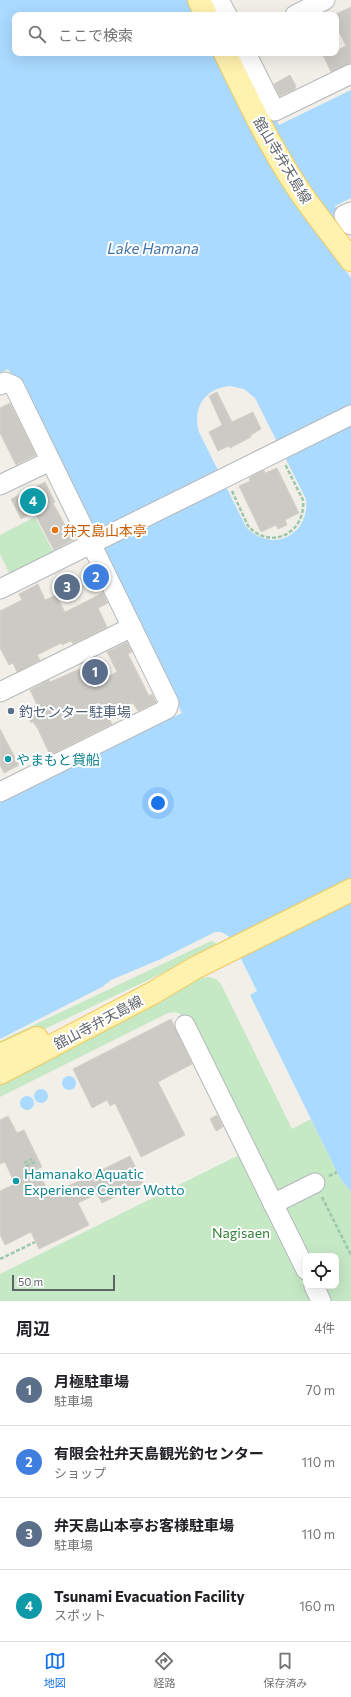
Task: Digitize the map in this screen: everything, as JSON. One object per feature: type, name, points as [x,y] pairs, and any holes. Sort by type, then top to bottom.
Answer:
[{"type":"main road","points":[[199,0],[205,12]]},
{"type":"main road","name":"舘山寺弁天島線","points":[[226,56],[260,125],[294,183],[351,260]]},
{"type":"main road","name":"舘山寺弁天島線","points":[[0,1055],[147,987],[195,968],[351,890]]},
{"type":"main road","name":"舘山寺弁天島線","points":[[0,1073],[151,994],[195,968]]},
{"type":"street","points":[[219,0],[225,12]]},
{"type":"street","points":[[300,12],[325,0]]},
{"type":"street","points":[[247,56],[275,112],[351,74]]},
{"type":"street","points":[[351,212],[344,215],[351,225]]},
{"type":"street","points":[[0,385],[5,382],[14,386],[93,543],[169,703],[167,709],[0,792]]},
{"type":"street","points":[[0,589],[93,543],[281,455],[351,415]]},
{"type":"street","points":[[0,485],[50,460]]},
{"type":"street","points":[[0,692],[132,627]]},
{"type":"street","points":[[185,1025],[303,1264]]},
{"type":"street","points":[[273,1204],[322,1179]]},
{"type":"path","points":[[226,482],[248,526],[252,530],[268,537],[286,535],[299,523],[303,500],[281,455]]},
{"type":"path","points":[[24,1163],[32,1159]]},
{"type":"path","points":[[26,1166],[35,1162]]},
{"type":"path","points":[[337,1172],[322,1179],[351,1255]]},
{"type":"path","points":[[0,1259],[35,1242]]},
{"type":"green space","points":[[35,517],[54,553],[10,575],[0,554],[0,535]]},
{"type":"green space","points":[[211,941],[216,943],[214,949],[0,1050],[0,1041]]},
{"type":"green space","name":"Nagisaen","points":[[210,977],[216,979],[221,984],[292,1129],[311,1119],[340,1178],[351,1192],[351,1301],[0,1301],[0,1274],[251,1149],[187,1021],[181,1014],[174,1012],[168,1013],[0,1097],[0,1081],[201,978]]},
{"type":"water","name":"Lake Hamana","points":[[0,0],[187,0],[193,12],[12,12],[12,56],[215,56],[252,130],[275,117],[279,125],[351,90],[351,198],[335,206],[338,213],[316,230],[351,278],[351,1192],[340,1178],[250,995],[257,991],[231,939],[221,932],[215,932],[161,959],[111,980],[102,987],[0,1039],[0,803],[182,713],[19,380],[11,374],[8,369],[0,373]],"holes":[[[230,386],[244,389],[255,398],[306,499],[306,512],[302,523],[287,537],[277,540],[266,539],[256,535],[246,527],[199,432],[197,423],[197,415],[202,401],[207,395],[214,391]]]},
{"type":"water","points":[[66,1076],[72,1076],[76,1080],[76,1086],[72,1090],[66,1090],[62,1086],[62,1080]]},
{"type":"water","points":[[38,1089],[44,1089],[48,1093],[48,1099],[44,1103],[38,1103],[34,1099],[34,1093]]},
{"type":"water","points":[[24,1096],[30,1096],[34,1100],[34,1106],[30,1110],[24,1110],[20,1106],[20,1100]]},
{"type":"building","points":[[351,7],[351,63],[331,72],[323,56],[339,56],[339,50],[346,46],[339,32],[339,13]]},
{"type":"building","points":[[290,75],[296,86],[295,89],[280,96],[274,84]]},
{"type":"building","points":[[217,392],[232,422],[253,412],[261,429],[251,435],[251,437],[230,448],[229,446],[218,451],[209,432],[222,425],[209,396]]},
{"type":"building","points":[[10,403],[36,455],[16,465],[0,433],[0,408]]},
{"type":"building","points":[[277,468],[299,513],[285,520],[287,525],[278,529],[276,525],[261,532],[239,486],[250,481],[249,478],[264,470],[265,473]]},
{"type":"building","points":[[45,482],[55,502],[53,503],[73,540],[54,550],[34,512],[21,519],[11,499]]},
{"type":"building","points":[[38,584],[45,600],[56,595],[65,612],[103,593],[108,603],[98,608],[107,627],[73,644],[71,641],[62,645],[61,643],[37,655],[40,660],[17,672],[13,663],[9,665],[0,648],[0,611],[22,600],[19,594]]},
{"type":"building","points":[[127,642],[132,652],[128,654],[149,696],[152,694],[156,702],[138,711],[133,703],[108,716],[112,724],[50,755],[38,729],[33,722],[31,723],[25,711],[37,705],[30,690],[49,680],[50,682],[84,667],[92,685],[117,672],[107,652]]},
{"type":"building","name":"やまもと貸船","points":[[0,729],[19,765],[4,773],[0,765]]},
{"type":"building","points":[[171,1019],[192,1064],[158,1082],[185,1135],[141,1157],[115,1103],[110,1106],[107,1100],[92,1108],[73,1069]]},
{"type":"building","points":[[217,1115],[223,1127],[216,1131],[210,1119]]},
{"type":"building","name":"Hamanako Aquatic Experience Center Wotto","points":[[8,1116],[17,1133],[24,1130],[42,1167],[37,1169],[50,1195],[130,1156],[143,1183],[102,1203],[97,1194],[78,1203],[89,1225],[39,1249],[31,1232],[5,1245],[0,1235],[0,1191],[15,1184],[5,1162],[0,1164],[0,1120]]},
{"type":"place","name":"Tsunami Evacuation Facility","points":[[33,501]]},
{"type":"place","name":"弁天島山本亭","points":[[55,530]]},
{"type":"place","name":"有限会社弁天島観光釣センター","points":[[96,577]]},
{"type":"place","name":"弁天島山本亭お客様駐車場","points":[[67,587]]},
{"type":"place","name":"月極駐車場","points":[[95,672]]},
{"type":"place","name":"釣センター駐車場","points":[[11,711]]},
{"type":"place","name":"やまもと貸船","points":[[8,759]]},
{"type":"place","name":"Hamanako Aquatic Experience Center Wotto","points":[[16,1181]]}]
